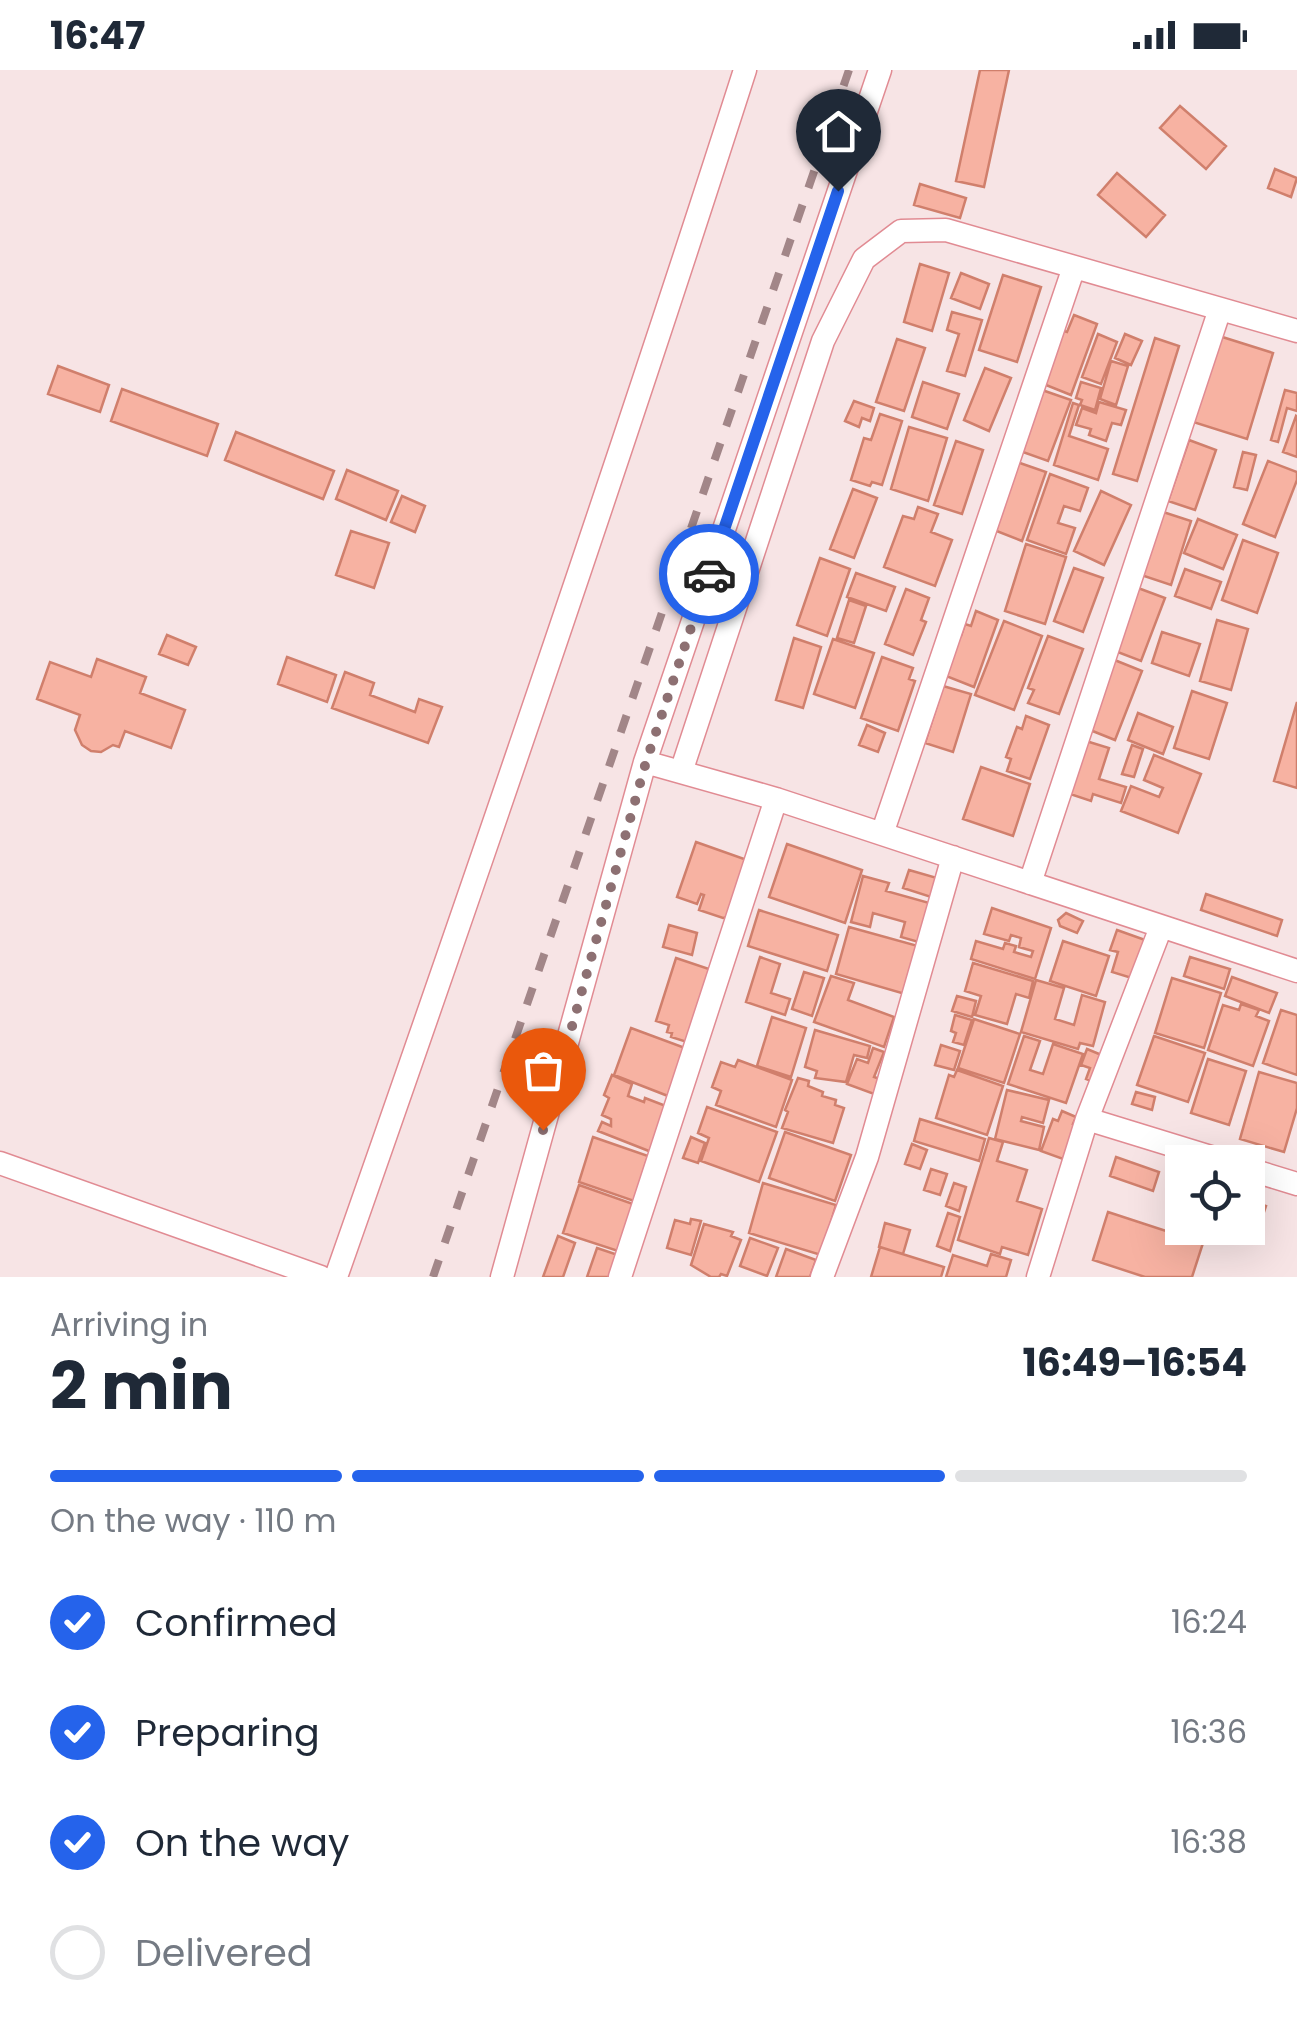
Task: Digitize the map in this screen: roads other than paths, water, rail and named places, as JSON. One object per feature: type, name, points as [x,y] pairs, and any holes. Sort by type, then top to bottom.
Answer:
[{"type":"street","points":[[336,1277],[664,320],[744,70]]},
{"type":"street","points":[[502,1277],[646,762],[880,70]]},
{"type":"street","points":[[680,772],[823,341],[864,258],[901,230],[946,230],[1297,330]]},
{"type":"street","points":[[882,834],[1074,267]]},
{"type":"street","points":[[1030,883],[1220,310]]},
{"type":"street","points":[[646,762],[776,799],[1297,971]]},
{"type":"street","points":[[620,1277],[776,799]]},
{"type":"street","points":[[822,1277],[867,1157],[953,857]]},
{"type":"street","points":[[1038,1277],[1086,1119],[1161,926]]},
{"type":"street","points":[[1086,1119],[1171,1145]]},
{"type":"street","points":[[0,1163],[322,1277]]},
{"type":"street","points":[[1265,1174],[1297,1184]]},
{"type":"railway","points":[[433,1277],[849,70]]}]
